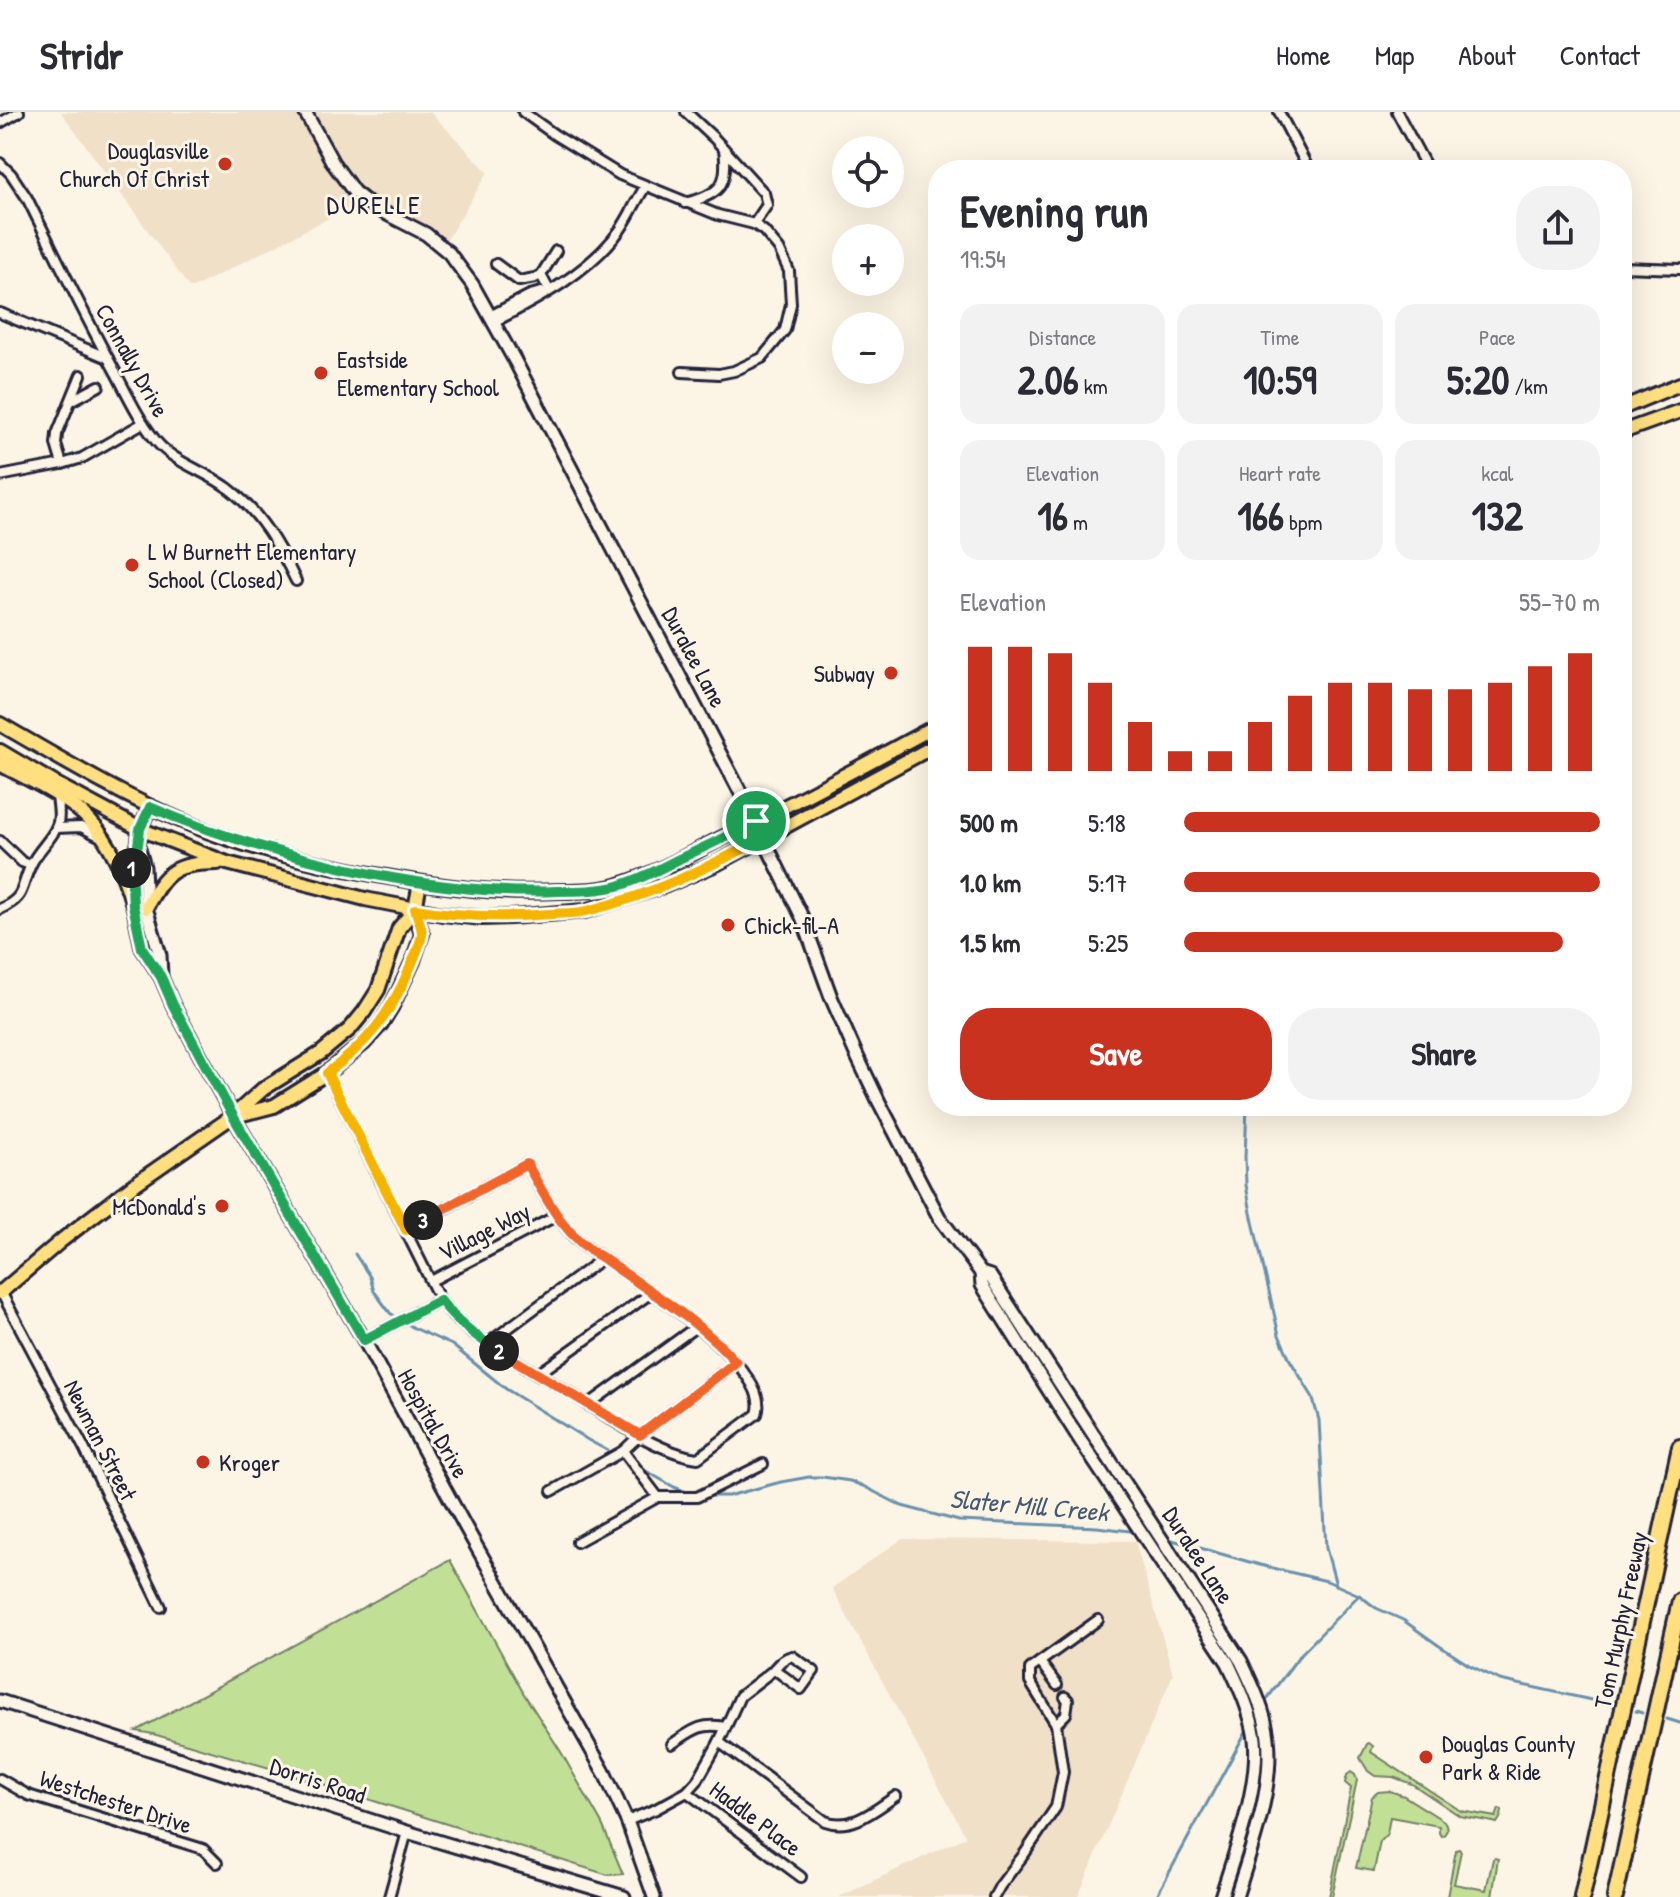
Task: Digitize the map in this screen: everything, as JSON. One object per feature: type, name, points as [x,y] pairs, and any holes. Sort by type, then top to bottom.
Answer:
[{"type":"highway","name":"Tom Murphy Freeway","points":[[1582,1897],[1680,1447]]},
{"type":"highway","points":[[1615,1897],[1680,1601]]},
{"type":"main road","points":[[1632,404],[1680,384]]},
{"type":"main road","points":[[1632,428],[1680,411]]},
{"type":"main road","points":[[0,724],[150,807],[190,825],[320,864],[420,883],[512,892],[590,890],[618,886],[756,821],[928,730]]},
{"type":"main road","points":[[0,751],[140,829],[227,863],[365,899],[483,918],[585,911],[682,879],[716,864],[928,749]]},
{"type":"main road","points":[[0,764],[69,803],[91,821],[120,868],[133,905]]},
{"type":"main road","points":[[146,908],[160,882],[180,868],[197,863],[227,863]]},
{"type":"main road","points":[[233,1116],[274,1106],[327,1073],[364,1043],[381,1024],[398,995],[422,934],[415,909],[420,883]]},
{"type":"main road","points":[[1,1293],[62,1240],[132,1186],[233,1116],[263,1089],[335,1043],[357,1022],[378,990],[399,928],[415,909]]},
{"type":"street","points":[[0,123],[19,112]]},
{"type":"street","name":"Duralee Lane","points":[[305,112],[333,163],[354,192],[373,207],[426,234],[449,253],[472,284],[756,821],[802,917],[831,997],[873,1090],[939,1217],[981,1273],[982,1285],[1082,1443],[1228,1663],[1246,1699],[1256,1750],[1249,1805],[1221,1897]]},
{"type":"street","points":[[523,112],[620,175],[684,203],[754,224],[779,249],[789,271],[791,304],[785,330],[762,358],[734,371],[719,374],[682,372]]},
{"type":"street","points":[[686,112],[764,193],[767,205],[754,224]]},
{"type":"street","points":[[1279,112],[1304,160]]},
{"type":"street","points":[[1397,112],[1423,160]]},
{"type":"street","points":[[684,203],[705,198],[722,184],[726,168],[724,149]]},
{"type":"street","name":"Connally Drive","points":[[0,163],[27,198],[143,423],[158,444],[228,487],[250,508],[271,535],[296,581]]},
{"type":"street","points":[[492,319],[530,295],[549,290],[580,271],[620,231],[645,187]]},
{"type":"street","points":[[496,264],[519,281],[535,278],[541,275],[556,251]]},
{"type":"street","points":[[1632,267],[1680,269]]},
{"type":"street","points":[[541,275],[549,290]]},
{"type":"street","points":[[0,313],[108,358]]},
{"type":"street","points":[[62,464],[56,444],[57,434],[81,375]]},
{"type":"street","points":[[70,401],[99,386]]},
{"type":"street","points":[[0,476],[62,464],[90,454],[143,423]]},
{"type":"street","points":[[0,909],[16,900],[30,865],[56,828],[59,816],[57,796]]},
{"type":"street","name":"Hospital Drive","points":[[150,807],[140,829],[131,865],[133,905],[142,948],[161,977],[233,1116],[364,1340],[604,1772],[627,1821],[654,1897]]},
{"type":"street","points":[[56,828],[81,827],[102,838]]},
{"type":"street","points":[[0,841],[22,862],[30,865]]},
{"type":"street","name":"Hospital Drive","points":[[138,845],[144,867],[146,908],[160,955],[161,977]]},
{"type":"street","points":[[327,1073],[440,1300],[453,1316],[487,1344],[672,1452],[698,1458],[757,1414],[759,1396],[736,1362],[711,1336],[589,1251],[556,1216],[527,1164],[406,1230]]},
{"type":"street","name":"Village Way","points":[[431,1281],[556,1216]]},
{"type":"street","points":[[487,1344],[603,1258]]},
{"type":"street","name":"Duralee Lane","points":[[981,1273],[990,1276],[1106,1451],[1241,1661],[1256,1692],[1268,1734],[1268,1773],[1265,1798],[1236,1897]]},
{"type":"street","name":"Newman Street","points":[[1,1293],[84,1448],[161,1607]]},
{"type":"street","points":[[538,1374],[651,1293]]},
{"type":"street","points":[[364,1340],[440,1300]]},
{"type":"street","points":[[588,1405],[697,1326]]},
{"type":"street","points":[[552,1491],[623,1451],[736,1362]]},
{"type":"street","points":[[623,1451],[658,1497]]},
{"type":"street","points":[[577,1542],[658,1497],[697,1497],[763,1464]]},
{"type":"street","points":[[994,1897],[1056,1807],[1063,1772],[1056,1724],[1030,1682],[1030,1669],[1098,1620]]},
{"type":"street","points":[[627,1821],[687,1792],[697,1781],[719,1742],[740,1696],[784,1657],[792,1656],[814,1671],[801,1689],[774,1669]]},
{"type":"street","points":[[1040,1662],[1057,1685]]},
{"type":"street","points":[[1056,1724],[1066,1714],[1068,1700],[1065,1697]]},
{"type":"street","name":"Dorris Road","points":[[0,1701],[407,1832],[624,1897]]},
{"type":"street","points":[[672,1744],[701,1726],[725,1727]]},
{"type":"street","points":[[719,1742],[825,1821],[836,1825],[861,1819],[896,1796]]},
{"type":"street","name":"Westchester Drive","points":[[0,1779],[28,1795],[203,1849],[217,1863]]},
{"type":"street","name":"Haddle Place","points":[[687,1792],[801,1877]]},
{"type":"street","points":[[389,1897],[407,1832]]},
{"type":"shaded area","points":[[61,112],[430,112],[488,172],[443,246],[368,198],[193,288],[189,287]]},
{"type":"shaded area","points":[[902,1539],[1135,1541],[1173,1674],[1078,1897],[839,1897],[966,1837],[832,1588]]},
{"type":"green space","points":[[450,1560],[524,1694],[602,1824],[623,1874],[608,1875],[273,1769],[136,1731]]},
{"type":"green space","points":[[1369,1743],[1373,1746],[1371,1752],[1461,1811],[1496,1817],[1499,1809],[1502,1810],[1499,1820],[1497,1823],[1460,1816],[1412,1784],[1393,1777],[1375,1776],[1360,1758]]},
{"type":"green space","points":[[1351,1772],[1357,1780],[1332,1897],[1329,1897],[1351,1788],[1345,1783]]},
{"type":"green space","points":[[1390,1791],[1404,1796],[1444,1821],[1446,1832],[1441,1836],[1439,1826],[1390,1817],[1387,1834],[1380,1841],[1374,1871],[1356,1868],[1372,1797],[1378,1792]]},
{"type":"green space","points":[[1459,1849],[1454,1884],[1486,1890],[1493,1859],[1498,1859],[1492,1897],[1447,1897],[1456,1850]]},
{"type":"waterway","points":[[1247,1116],[1246,1185],[1279,1335],[1312,1396],[1319,1420],[1326,1548],[1336,1585]]},
{"type":"waterway","name":"Slater Mill Creek","points":[[355,1254],[370,1277],[374,1291],[390,1313],[452,1345],[506,1389],[625,1460]]},
{"type":"waterway","name":"Slater Mill Creek","points":[[639,1467],[689,1493]]},
{"type":"waterway","name":"Slater Mill Creek","points":[[708,1496],[728,1496],[781,1482],[823,1477],[850,1481],[902,1506],[959,1521],[1097,1527],[1138,1532]]},
{"type":"waterway","name":"Slater Mill Creek","points":[[1165,1538],[1327,1581],[1403,1620],[1469,1665],[1500,1680],[1614,1705]]},
{"type":"waterway","points":[[1264,1703],[1299,1656],[1359,1595]]},
{"type":"waterway","name":"Slater Mill Creek","points":[[1636,1711],[1642,1713]]},
{"type":"waterway","name":"Slater Mill Creek","points":[[1667,1719],[1680,1723]]},
{"type":"waterway","points":[[1156,1897],[1249,1726]]},
{"type":"place","name":"Douglasville Church Of Christ","points":[[225,164]]},
{"type":"place","name":"Eastside Elementary School","points":[[321,373]]},
{"type":"place","name":"L W Burnett Elementary School (Closed)","points":[[132,565]]},
{"type":"place","name":"Subway","points":[[891,673]]},
{"type":"place","name":"Chick-fil-A","points":[[728,925]]},
{"type":"place","name":"McDonald's","points":[[222,1206]]},
{"type":"place","name":"Kroger","points":[[203,1462]]},
{"type":"place","name":"Douglas County Park & Ride","points":[[1426,1757]]},
{"type":"district","name":"DURELLE","points":[[374,204]]},
{"type":"route","points":[[150,807],[190,825],[320,864],[411,882],[512,892],[590,890],[618,886],[756,821],[764,838],[716,864],[664,886],[585,911],[483,918],[415,909],[422,934],[404,984],[381,1024],[347,1059],[327,1073],[406,1230],[527,1164],[556,1216],[589,1251],[691,1320],[736,1362],[640,1435],[487,1344],[453,1316],[440,1300],[364,1340],[233,1116],[161,977],[142,948],[133,905],[131,865],[140,829],[150,807]]}]
